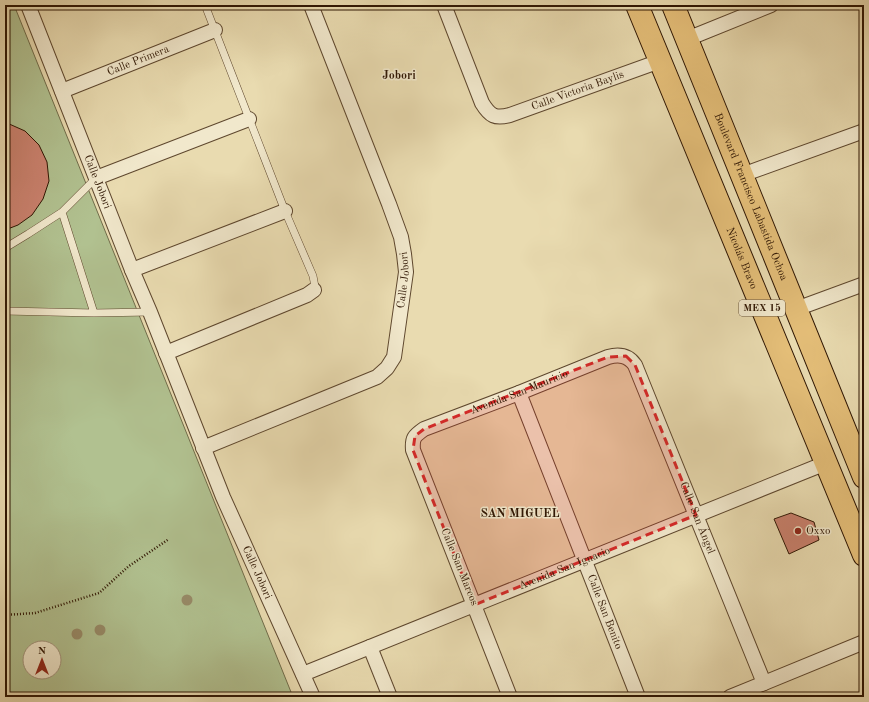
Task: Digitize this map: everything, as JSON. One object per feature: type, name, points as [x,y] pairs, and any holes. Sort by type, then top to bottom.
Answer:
[{"type":"main road","name":"Nicolás Bravo","points":[[637,5],[864,555]]},
{"type":"main road","name":"Boulevard Francisco Labastida Ochoa","points":[[673,5],[796,309],[859,450],[864,477]]},
{"type":"main road","points":[[700,158],[742,175]]},
{"type":"main road","points":[[843,505],[864,544]]},
{"type":"street","name":"Calle Jobori","points":[[28,5],[223,497],[313,697]]},
{"type":"street","name":"Calle Jobori","points":[[203,448],[377,378],[387,368],[394,357],[406,272],[401,237],[311,5]]},
{"type":"street","name":"Calle Victoria Baylis","points":[[444,5],[482,103],[489,114],[495,116],[503,117],[510,115],[660,61]]},
{"type":"street","points":[[687,38],[771,5]]},
{"type":"street","name":"Calle Primera","points":[[62,91],[214,30]]},
{"type":"street","points":[[96,178],[249,119]]},
{"type":"street","points":[[742,175],[864,131]]},
{"type":"street","points":[[132,270],[285,210]]},
{"type":"street","points":[[796,309],[864,284]]},
{"type":"street","points":[[166,353],[307,295],[314,290]]},
{"type":"street","name":"Avenida San Mauricio","points":[[414,436],[424,429],[519,393],[608,356],[626,356]]},
{"type":"street","name":"Calle San Ángel","points":[[626,356],[630,358],[635,365],[764,683]]},
{"type":"street","name":"Calle San Benito","points":[[519,393],[638,697]]},
{"type":"street","name":"Calle San Marcos","points":[[414,436],[413,450],[510,697]]},
{"type":"street","name":"Avenida San Ignacio","points":[[303,674],[826,463]]},
{"type":"street","points":[[730,697],[864,642]]},
{"type":"street","points":[[370,647],[390,697]]},
{"type":"lane","points":[[205,5],[285,210],[313,276],[315,284],[314,290]]},
{"type":"lane","points":[[5,248],[62,212],[96,178]]},
{"type":"lane","points":[[62,212],[94,313]]},
{"type":"lane","points":[[5,311],[94,313],[150,312]]},
{"type":"path","points":[[5,615],[36,613],[98,593],[129,566],[169,539]]},
{"type":"highlighted area","points":[[626,356],[635,365],[696,515],[474,605],[413,450],[415,436],[424,429],[608,357]]},
{"type":"green space","points":[[5,5],[14,5],[293,697],[5,697]]},
{"type":"building","points":[[5,123],[25,131],[39,145],[47,162],[49,181],[43,199],[32,215],[18,225],[5,230]]},
{"type":"building","name":"Oxxo","points":[[791,513],[814,522],[819,540],[789,554],[774,519]]},
{"type":"place","name":"Oxxo","points":[[798,531]]},
{"type":"district","name":"Jobori","points":[[399,76]]},
{"type":"district","name":"SAN MIGUEL","points":[[520,514]]}]
